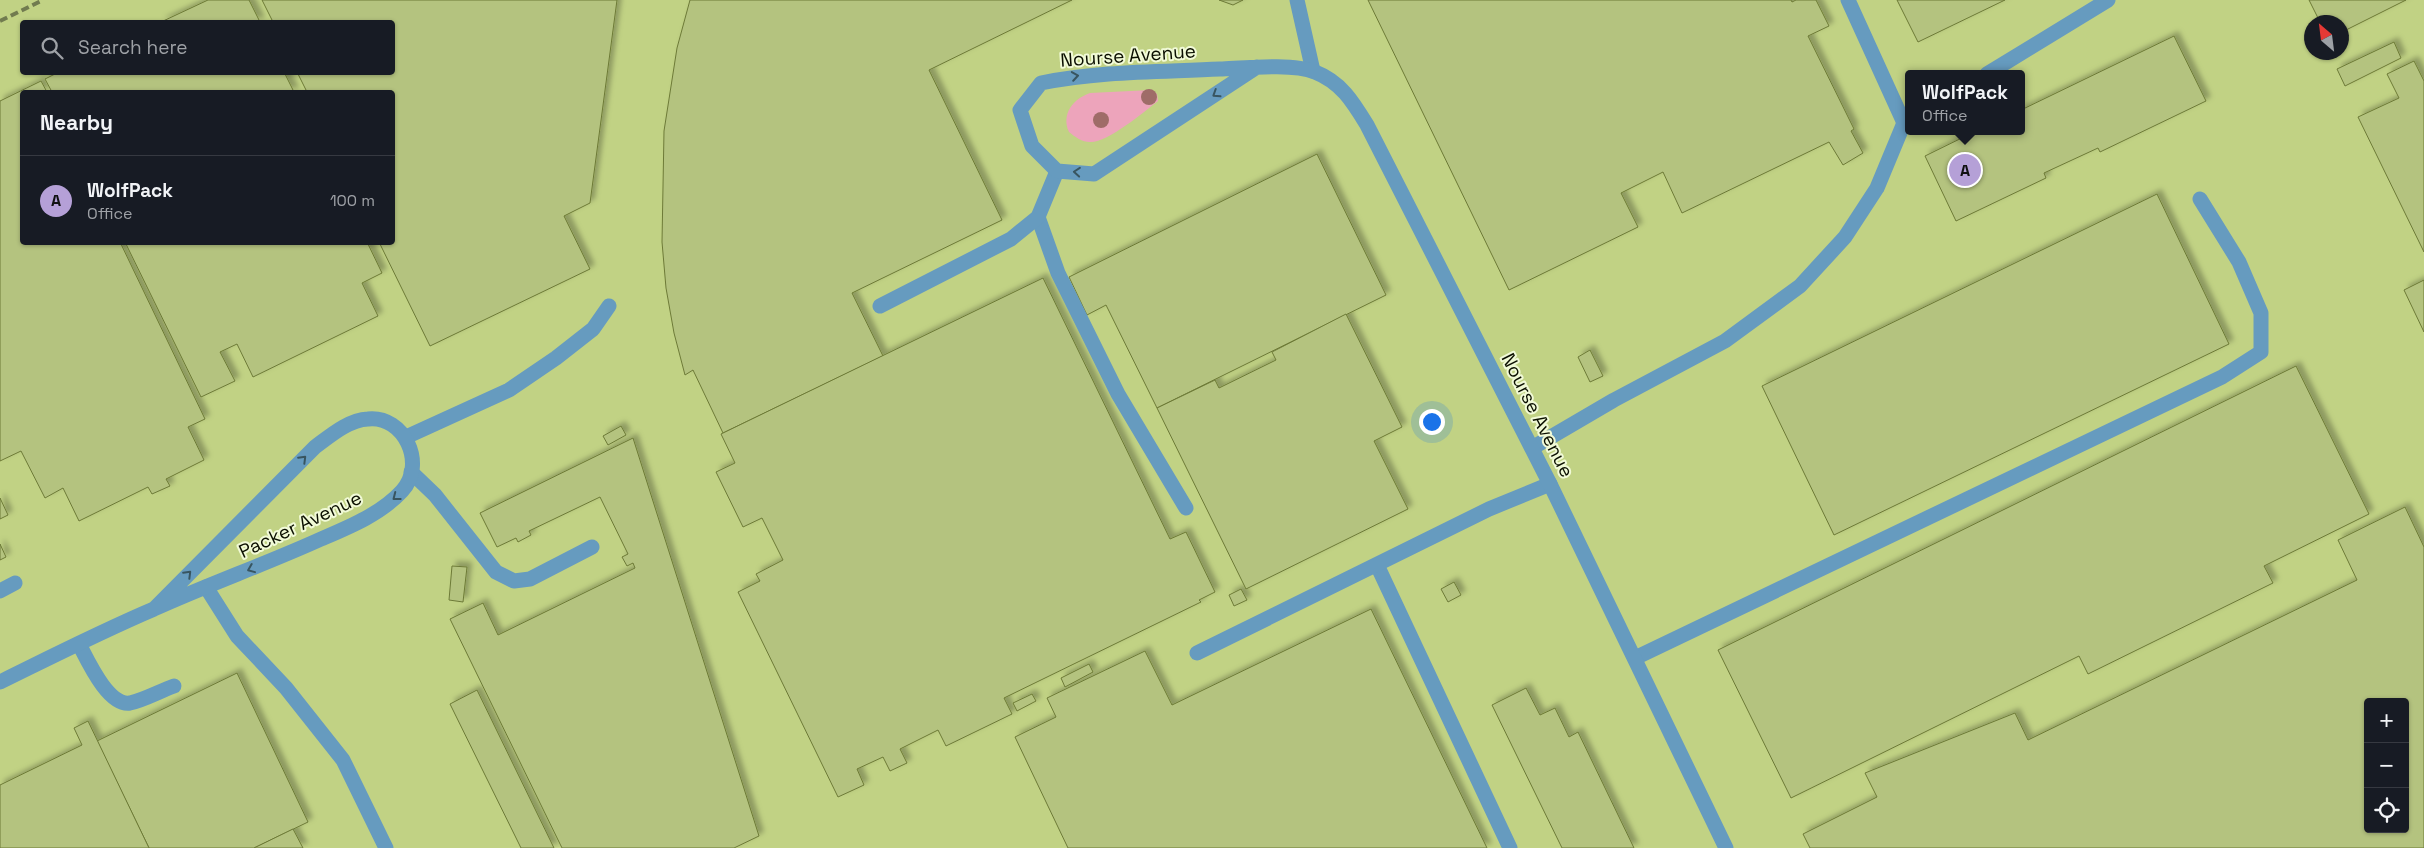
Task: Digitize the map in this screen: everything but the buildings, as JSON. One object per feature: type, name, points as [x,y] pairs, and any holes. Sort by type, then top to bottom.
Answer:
[{"type":"street","points":[[1296,0],[1313,71]]},
{"type":"street","points":[[1848,0],[1905,120]]},
{"type":"street","points":[[1994,70],[2106,4],[2108,0]]},
{"type":"street","points":[[880,306],[1011,239],[1038,217],[1057,171],[1094,174],[1257,67]]},
{"type":"street","name":"Nourse Avenue","points":[[1057,171],[1032,146],[1020,110],[1040,83],[1078,75],[1257,67],[1313,71],[1331,80],[1350,98],[1367,125],[1532,448],[1725,848]]},
{"type":"street","points":[[1532,448],[1614,400],[1725,341],[1800,286],[1845,237],[1877,188],[1905,124]]},
{"type":"street","points":[[1634,658],[2222,377],[2261,352],[2261,313],[2239,262],[2200,199]]},
{"type":"street","points":[[1038,217],[1058,273],[1118,394],[1186,508]]},
{"type":"street","points":[[592,547],[530,579],[514,581],[496,572],[434,495],[411,472],[413,453],[406,437],[509,390],[556,358],[593,329],[609,306]]},
{"type":"street","name":"Packer Avenue","points":[[154,609],[315,447],[334,433],[368,419],[390,422],[406,437]]},
{"type":"street","name":"Packer Avenue","points":[[0,682],[154,609],[359,522],[403,490],[411,472]]},
{"type":"street","points":[[1197,653],[1489,509],[1550,484]]},
{"type":"street","points":[[1377,565],[1510,848]]},
{"type":"street","points":[[0,591],[15,583]]},
{"type":"street","points":[[206,588],[237,636],[286,688],[343,760],[386,848]]},
{"type":"street","points":[[79,644],[105,688],[116,700],[129,703],[174,686]]},
{"type":"shaded area","points":[[0,0],[2424,0],[2424,848],[0,848]]},
{"type":"shaded area","points":[[1151,90],[1157,94],[1158,101],[1106,138],[1087,142],[1069,132],[1067,125],[1068,113],[1078,99],[1090,93]]},
{"type":"railway","points":[[0,21],[43,0]]},
{"type":"place","name":"WolfPack","points":[[1965,170]]}]
